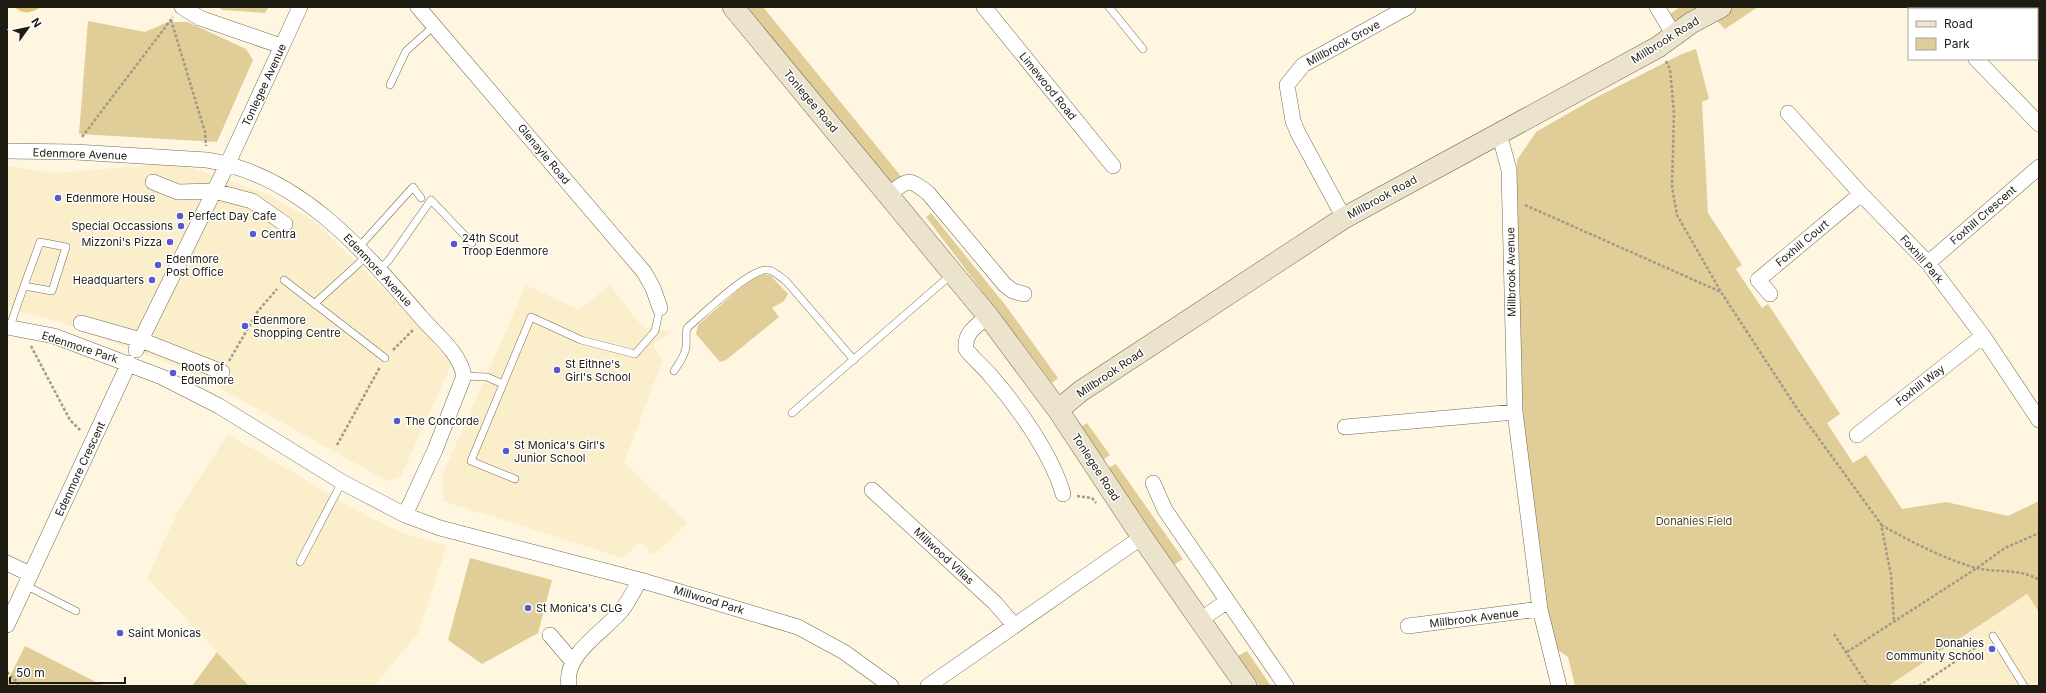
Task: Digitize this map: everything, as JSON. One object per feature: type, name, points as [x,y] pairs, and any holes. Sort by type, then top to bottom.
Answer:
[{"type":"main road","name":"Tonlegee Road","points":[[733,7],[988,316],[1058,410],[1142,537],[1246,686]]},
{"type":"main road","name":"Millbrook Road","points":[[1058,410],[1088,387],[1344,218],[1666,41],[1691,23],[1721,7]]},
{"type":"street","name":"Tonlegee Avenue","points":[[228,163],[300,7]]},
{"type":"street","name":"Glenayle Road","points":[[418,7],[644,272],[653,288],[660,308]]},
{"type":"street","name":"Limewood Road","points":[[984,7],[1113,166]]},
{"type":"street","name":"Millbrook Grove","points":[[1344,218],[1298,133],[1293,121],[1287,85],[1304,65],[1408,7]]},
{"type":"street","points":[[1657,7],[1666,41]]},
{"type":"street","points":[[178,11],[281,46]]},
{"type":"street","points":[[1977,60],[2039,124]]},
{"type":"street","name":"Foxhill Park","points":[[1788,113],[1861,194],[1928,263],[1983,336],[2039,420]]},
{"type":"street","name":"Millbrook Avenue","points":[[1496,134],[1502,144],[1509,170],[1515,412],[1540,609],[1559,686]]},
{"type":"street","name":"Edenmore Avenue","points":[[7,151],[75,152],[207,160],[228,163],[264,178],[304,199],[363,251],[443,340],[462,364],[464,376]]},
{"type":"street","points":[[138,345],[228,163]]},
{"type":"street","name":"Foxhill Crescent","points":[[1928,263],[2039,167]]},
{"type":"street","points":[[153,182],[178,192],[214,191],[252,202],[285,224]]},
{"type":"street","points":[[888,195],[906,182],[914,182],[928,193],[1004,285],[1012,291],[1024,294]]},
{"type":"street","name":"Foxhill Court","points":[[1770,294],[1758,280],[1861,194]]},
{"type":"street","points":[[988,316],[968,335],[965,340],[966,349],[1010,400],[1047,455],[1058,477],[1063,494]]},
{"type":"street","points":[[81,324],[138,345],[222,372]]},
{"type":"street","name":"Edenmore Park","points":[[9,327],[54,336],[129,363],[162,377],[219,406],[342,482]]},
{"type":"street","name":"Foxhill Way","points":[[1857,435],[1983,336]]},
{"type":"street","name":"Edenmore Crescent","points":[[7,625],[129,363]]},
{"type":"street","points":[[405,515],[438,442],[464,376]]},
{"type":"street","points":[[1345,427],[1515,412]]},
{"type":"street","name":"Millwood Park","points":[[342,482],[405,515],[440,528],[640,580],[798,627],[844,652],[891,686]]},
{"type":"street","points":[[1153,483],[1165,510],[1226,602],[1286,686]]},
{"type":"street","name":"Millwood Villas","points":[[872,490],[995,603],[1014,625]]},
{"type":"street","points":[[928,686],[1142,537]]},
{"type":"street","points":[[7,563],[28,579]]},
{"type":"street","points":[[569,686],[568,677],[573,662],[622,609],[640,580]]},
{"type":"street","points":[[1200,620],[1226,602]]},
{"type":"street","name":"Millbrook Avenue","points":[[1408,626],[1540,609]]},
{"type":"street","points":[[550,635],[573,662]]},
{"type":"lane","points":[[1109,7],[1144,49]]},
{"type":"lane","points":[[390,84],[406,51],[434,26]]},
{"type":"lane","points":[[314,304],[363,251],[413,187],[421,198]]},
{"type":"lane","points":[[380,269],[389,260],[431,200],[472,243]]},
{"type":"lane","points":[[9,327],[40,242],[66,247],[52,291],[24,286]]},
{"type":"lane","points":[[674,370],[683,357],[686,347],[685,335],[687,328],[748,276],[766,269],[774,272],[786,281],[854,360]]},
{"type":"lane","points":[[792,413],[953,274]]},
{"type":"lane","points":[[284,280],[385,358]]},
{"type":"lane","points":[[515,479],[471,460],[531,317],[581,340],[635,354],[655,331],[660,308]]},
{"type":"lane","points":[[464,376],[487,377],[503,384]]},
{"type":"lane","points":[[300,562],[342,482]]},
{"type":"lane","points":[[28,579],[76,611]]},
{"type":"lane","points":[[1992,636],[2024,686]]},
{"type":"path","points":[[75,152],[76,145],[178,11]]},
{"type":"path","points":[[171,20],[205,132],[207,160]]},
{"type":"path","points":[[1666,41],[1674,113],[1672,188],[1677,215],[1721,292],[1798,410],[1881,524],[1931,552],[1977,568],[2008,571],[2034,577],[2039,580]]},
{"type":"path","points":[[1510,203],[1528,205],[1721,292]]},
{"type":"path","points":[[222,372],[258,311],[284,280]]},
{"type":"path","points":[[337,445],[385,358],[424,320]]},
{"type":"path","points":[[26,330],[39,364],[70,420],[76,427],[94,440]]},
{"type":"path","points":[[1063,494],[1092,498],[1097,504]]},
{"type":"path","points":[[1881,524],[1891,575],[1894,622]]},
{"type":"path","points":[[1847,652],[1977,568],[2005,548],[2039,533]]},
{"type":"path","points":[[1834,634],[1868,686]]},
{"type":"path","points":[[1919,686],[1992,636]]},
{"type":"path","points":[[7,672],[17,682],[18,686]]},
{"type":"shaded area","points":[[14,7],[39,8],[26,12],[20,11]]},
{"type":"shaded area","name":"Edenmore Shopping Centre","points":[[178,163],[268,194],[315,222],[426,331],[451,365],[401,476],[387,481],[191,372],[57,321],[7,308],[7,166],[55,173]]},
{"type":"shaded area","points":[[526,285],[579,310],[610,285],[644,329],[650,327],[671,332],[653,345],[663,360],[624,463],[688,523],[653,555],[640,542],[623,558],[443,501],[443,474]]},
{"type":"shaded area","points":[[228,434],[365,515],[405,534],[447,545],[418,633],[374,686],[250,686],[147,578],[179,509]]},
{"type":"shaded area","name":"Donahies Community School","points":[[2028,594],[2039,612],[2039,686],[1888,686]]},
{"type":"green space","points":[[218,7],[269,7],[265,13],[223,10]]},
{"type":"green space","points":[[733,7],[763,7],[909,186],[887,192]]},
{"type":"green space","points":[[1680,7],[1725,7],[1674,35],[1664,18]]},
{"type":"green space","points":[[1732,7],[1758,7],[1725,29],[1718,22],[1722,13]]},
{"type":"green space","points":[[88,21],[145,32],[168,22],[188,22],[246,49],[253,60],[217,142],[79,134]]},
{"type":"green space","name":"Donahies Field","points":[[1696,49],[1709,99],[1702,102],[1708,213],[1742,265],[1736,269],[1762,308],[1768,304],[1840,414],[1827,423],[1853,463],[1866,455],[1902,509],[1946,502],[2008,516],[2039,501],[2039,612],[2027,594],[1888,686],[1575,686],[1568,657],[1549,644],[1515,412],[1517,160],[1536,132],[1595,98],[1682,54]]},
{"type":"green space","points":[[931,213],[1006,306],[1058,378],[1052,383],[926,217]]},
{"type":"green space","points":[[763,274],[771,276],[788,294],[784,301],[772,308],[779,317],[726,360],[720,362],[696,334],[698,325],[750,279]]},
{"type":"green space","points":[[1087,423],[1110,455],[1096,465],[1073,432]]},
{"type":"green space","points":[[1116,464],[1183,559],[1173,565],[1108,468]]},
{"type":"green space","points":[[470,558],[552,580],[538,633],[482,664],[448,640]]},
{"type":"green space","points":[[25,646],[104,686],[7,686],[7,682]]},
{"type":"green space","points":[[1247,651],[1271,686],[1259,686],[1238,656]]},
{"type":"green space","points":[[217,652],[249,686],[192,686]]},
{"type":"place","name":"Edenmore House","points":[[58,198]]},
{"type":"place","name":"Perfect Day Cafe","points":[[180,216]]},
{"type":"place","name":"Special Occassions","points":[[181,226]]},
{"type":"place","name":"Centra","points":[[253,234]]},
{"type":"place","name":"Mizzoni's Pizza","points":[[170,242]]},
{"type":"place","name":"24th Scout Troop Edenmore","points":[[454,244]]},
{"type":"place","name":"Edenmore Post Office","points":[[158,265]]},
{"type":"place","name":"Headquarters","points":[[152,280]]},
{"type":"place","name":"Edenmore Shopping Centre","points":[[245,326]]},
{"type":"place","name":"St Eithne's Girl's School","points":[[557,370]]},
{"type":"place","name":"Roots of Edenmore","points":[[173,373]]},
{"type":"place","name":"The Concorde","points":[[397,421]]},
{"type":"place","name":"St Monica's Girl's Junior School","points":[[506,451]]},
{"type":"place","name":"St Monica's CLG","points":[[528,608]]},
{"type":"place","name":"Saint Monicas","points":[[120,633]]},
{"type":"place","name":"Donahies Community School","points":[[1992,649]]}]
